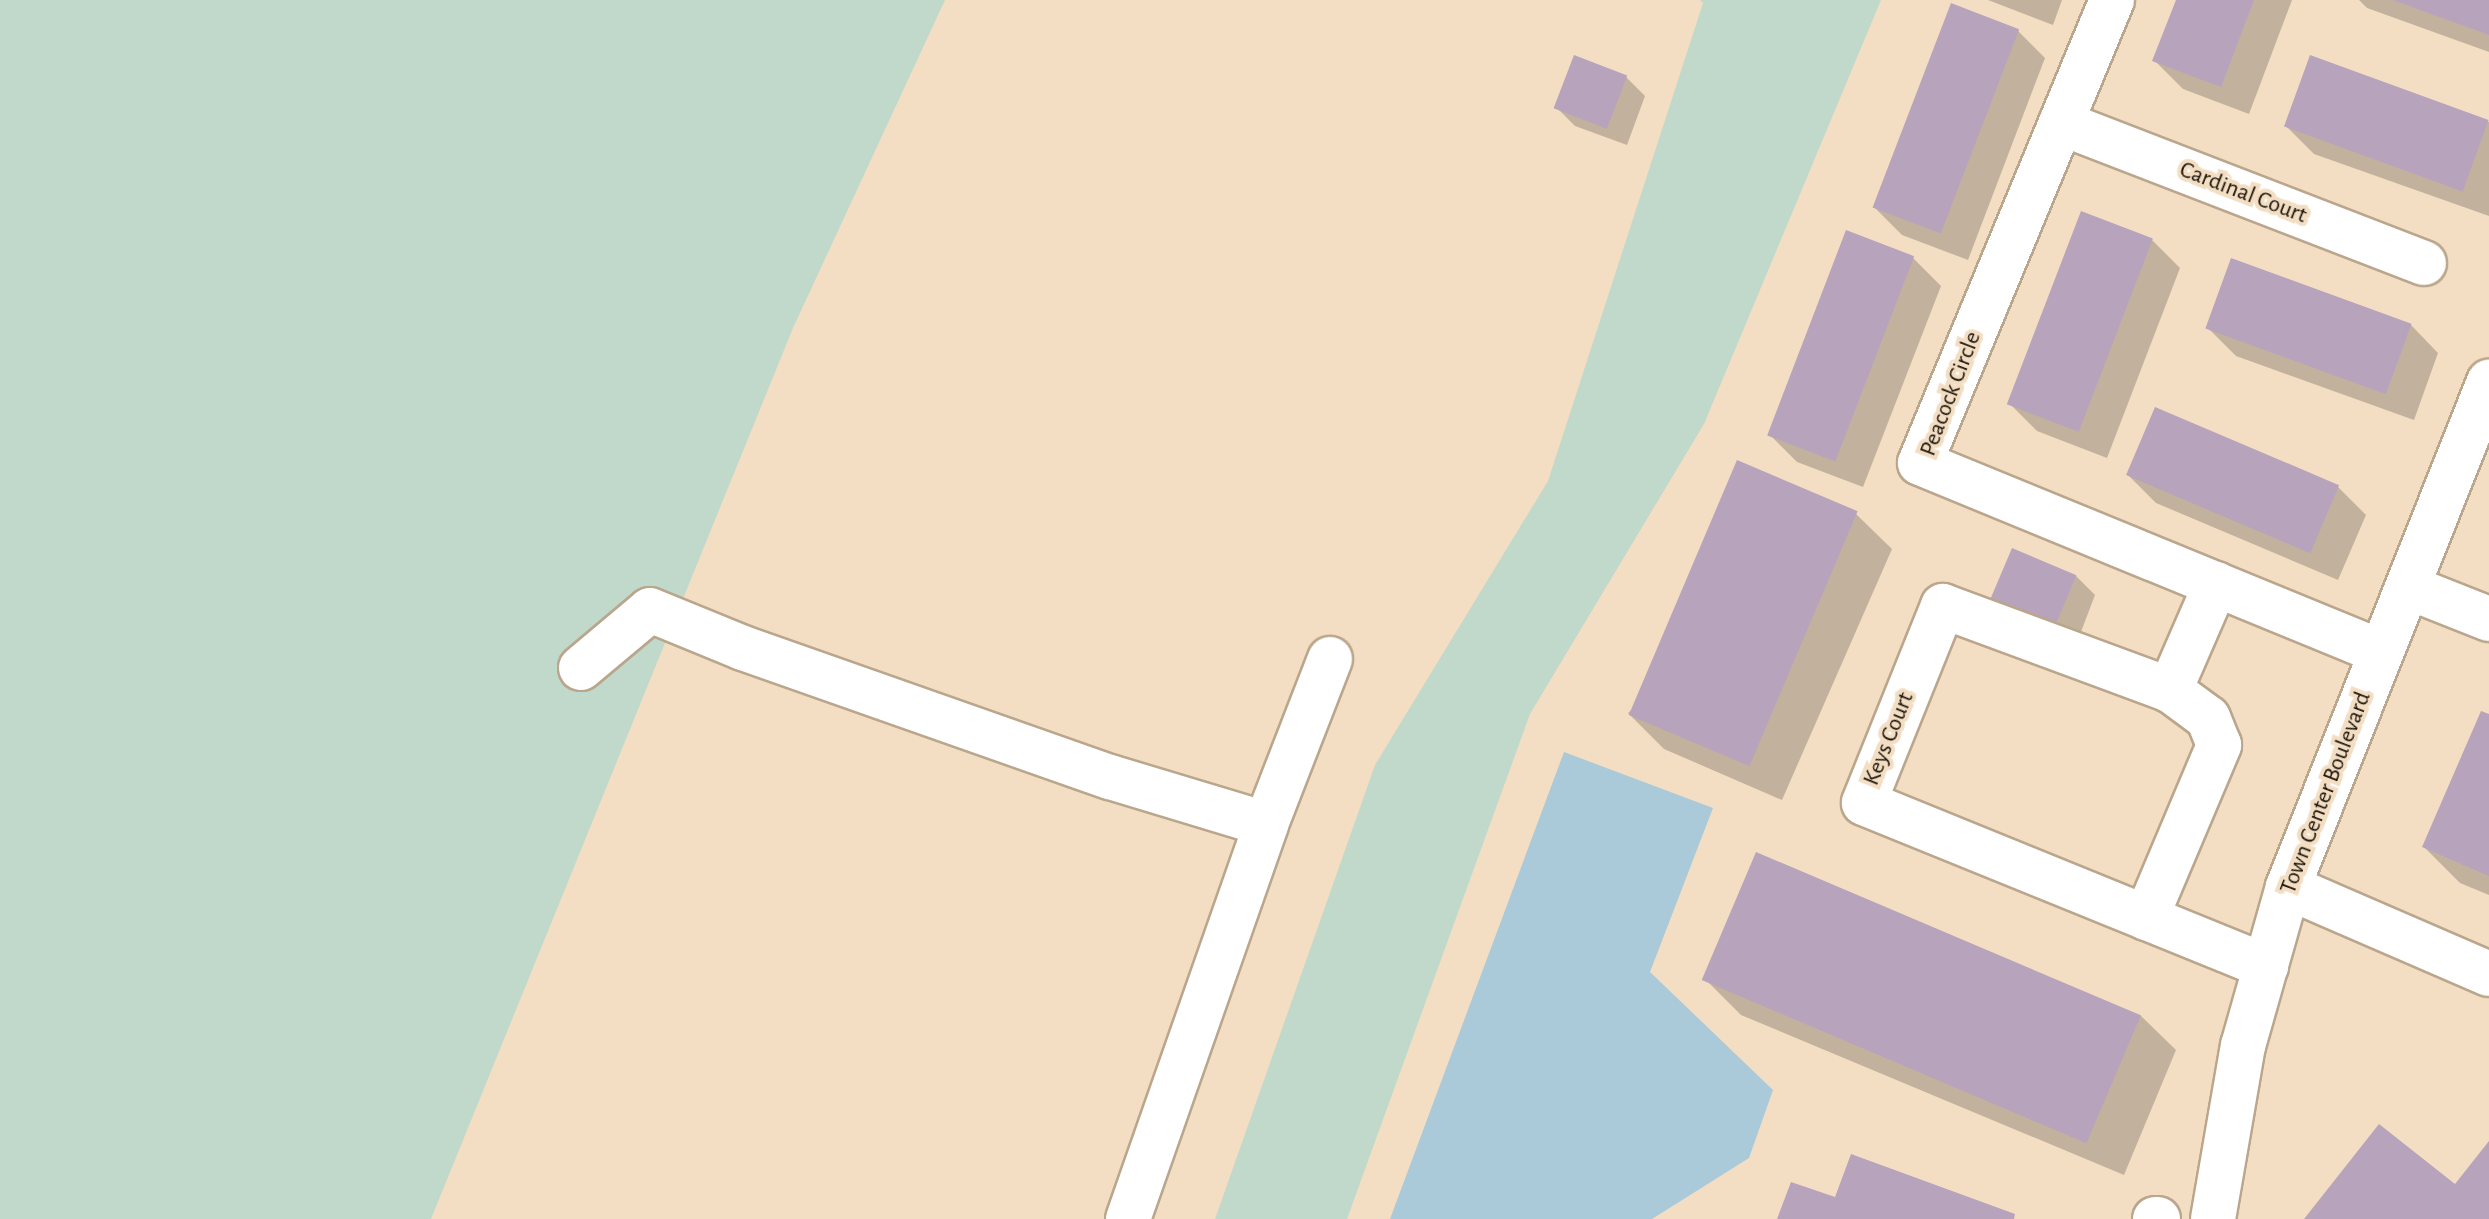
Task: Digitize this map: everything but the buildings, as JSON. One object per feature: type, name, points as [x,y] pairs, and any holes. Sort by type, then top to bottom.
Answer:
[{"type":"street","name":"Peacock Circle","points":[[2112,0],[1920,463],[2381,652]]},
{"type":"street","name":"Cardinal Court","points":[[2061,123],[2424,263]]},
{"type":"street","name":"Town Center Boulevard","points":[[2213,1219],[2243,1046],[2288,887],[2489,382]]},
{"type":"street","points":[[2146,918],[2219,745],[2208,718],[2170,690],[2216,584]]},
{"type":"street","points":[[2408,587],[2489,619]]},
{"type":"street","name":"Keys Court","points":[[2170,690],[1943,606],[1864,803],[2266,966]]},
{"type":"street","points":[[581,668],[650,610],[743,648],[1110,777],[1266,824]]},
{"type":"street","points":[[1128,1219],[1266,824],[1330,659]]},
{"type":"street","points":[[2288,887],[2489,974]]},
{"type":"green space","points":[[0,0],[945,0],[793,328],[431,1219],[0,1219]]},
{"type":"green space","points":[[1700,0],[1881,0],[1704,424],[1530,714],[1347,1219],[1215,1219],[1375,765],[1548,481],[1703,3]]},
{"type":"water","points":[[1564,752],[1713,808],[1650,972],[1773,1090],[1749,1158],[1652,1219],[1390,1219]]}]
